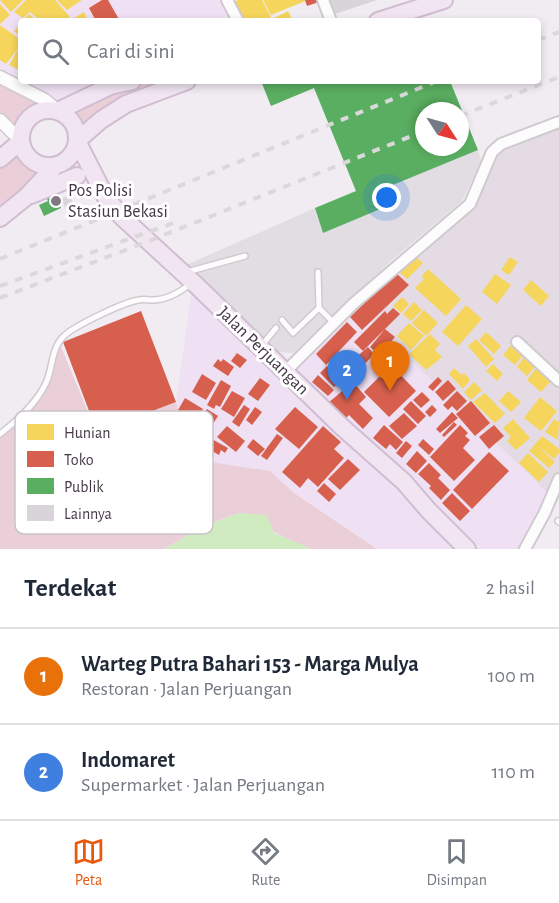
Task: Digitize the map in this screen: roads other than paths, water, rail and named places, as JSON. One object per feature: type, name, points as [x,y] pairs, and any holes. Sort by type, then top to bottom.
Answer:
[{"type":"main road","points":[[387,18],[444,0]]},
{"type":"main road","points":[[105,196],[58,165],[43,166],[35,163],[26,155],[21,141],[22,129],[30,117],[44,110],[58,111],[119,84]]},
{"type":"main road","points":[[77,141],[101,120],[126,104],[179,84]]},
{"type":"main road","points":[[0,218],[72,154],[77,141],[76,131],[72,121],[58,111]]},
{"type":"main road","points":[[0,159],[21,141]]},
{"type":"main road","name":"Jalan Perjuangan","points":[[77,141],[105,196],[126,221],[188,277],[342,427],[404,482],[467,549]]},
{"type":"main road","points":[[26,197],[77,176]]},
{"type":"street","points":[[227,0],[236,18]]},
{"type":"street","points":[[323,0],[329,18]]},
{"type":"street","points":[[0,77],[45,100],[58,111]]},
{"type":"street","points":[[0,120],[21,141]]},
{"type":"street","points":[[285,372],[396,265],[470,204],[492,152],[501,144],[559,122]]},
{"type":"street","points":[[517,342],[559,381]]},
{"type":"street","points":[[525,549],[545,512],[559,479]]},
{"type":"lane","points":[[26,411],[38,397],[50,373],[53,356],[59,342],[74,328],[126,304],[139,300],[166,298],[188,277],[245,256]]},
{"type":"lane","points":[[318,272],[319,308],[334,323]]},
{"type":"lane","points":[[282,320],[293,333],[319,308]]},
{"type":"lane","points":[[260,348],[276,328]]},
{"type":"lane","points":[[0,434],[15,421]]},
{"type":"railway","points":[[541,39],[559,32]]},
{"type":"railway","points":[[469,112],[559,77]]},
{"type":"railway","points":[[0,259],[430,84]]},
{"type":"railway","points":[[0,298],[415,135]]},
{"type":"railway","points":[[0,286],[173,223]]},
{"type":"place","name":"Pos Polisi Stasiun Bekasi","points":[[56,201]]},
{"type":"place","name":"Warteg Putra Bahari 153 - Marga Mulya","points":[[390,391]]},
{"type":"place","name":"Indomaret","points":[[347,400]]}]
